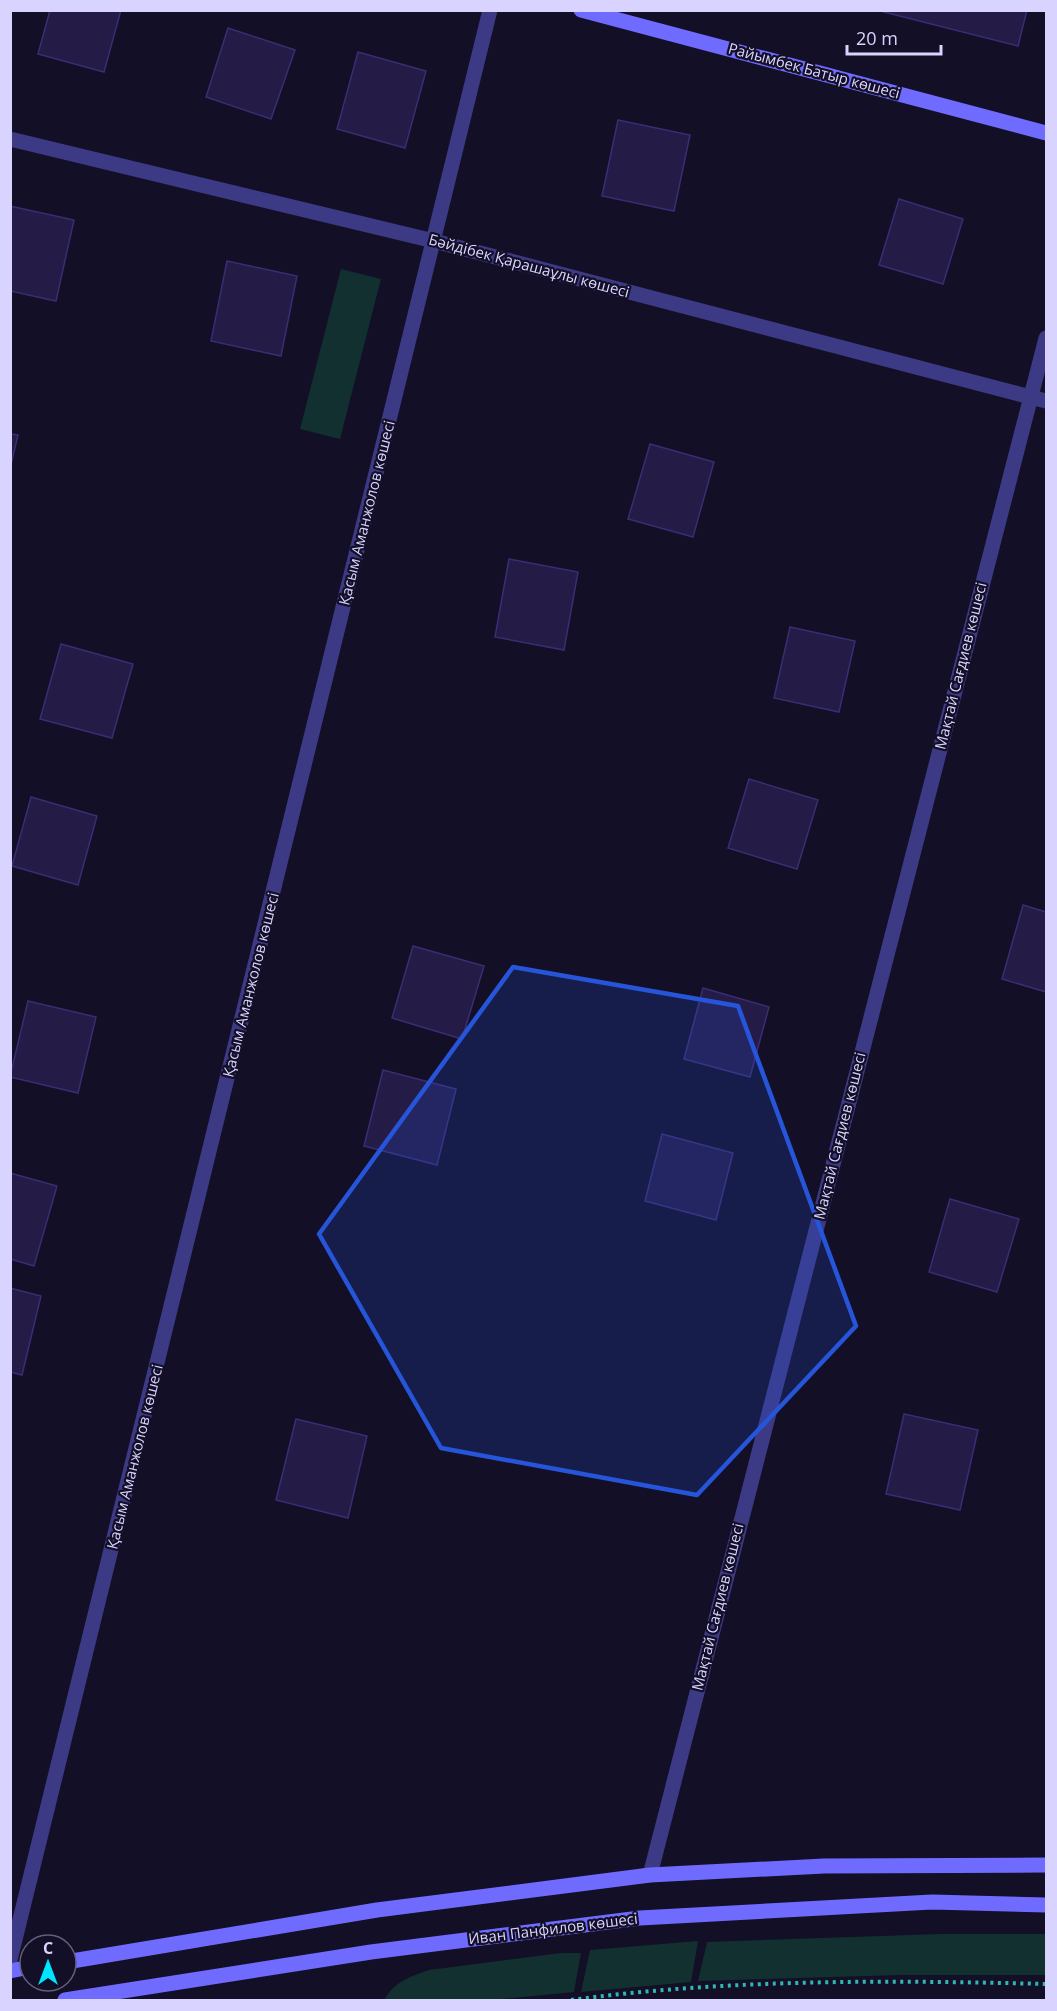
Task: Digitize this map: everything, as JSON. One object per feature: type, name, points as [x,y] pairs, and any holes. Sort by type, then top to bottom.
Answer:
[{"type":"street","name":"Қасым Аманжолов көшесі","points":[[10,1960],[490,10]]},
{"type":"street","name":"Райымбек Батыр көшесі","points":[[581,10],[1047,133]]},
{"type":"street","name":"Бәйдібек Қарашаұлы көшесі","points":[[10,139],[434,241],[1047,401]]},
{"type":"street","name":"Мақтай Сағдиев көшесі","points":[[650,1875],[1047,338]]},
{"type":"street","points":[[78,1960],[377,1910],[650,1875],[824,1866],[1047,1865]]},
{"type":"street","name":"Иван Панфилов көшесі","points":[[64,2001],[370,1952],[640,1918],[932,1902],[1047,1905]]},
{"type":"path","points":[[572,2001],[636,1992],[758,1985],[950,1982],[1047,1984]]},
{"type":"highlighted area","points":[[513,967],[738,1006],[856,1326],[697,1495],[441,1448],[319,1234]]},
{"type":"green space","points":[[341,269],[381,279],[340,439],[300,429]]},
{"type":"green space","points":[[940,1934],[1046,1934],[1046,1975],[901,1975],[698,1981],[707,1942]]},
{"type":"green space","points":[[698,1941],[691,1982],[581,1992],[590,1950]]},
{"type":"green space","points":[[561,1953],[581,1953],[574,1992],[492,2000],[379,2000],[385,1999],[393,1988],[404,1980],[429,1970]]},
{"type":"building","points":[[50,10],[121,10],[104,72],[38,54]]},
{"type":"building","points":[[876,10],[1027,10],[1018,46]]},
{"type":"building","points":[[228,28],[295,50],[271,119],[206,97]]},
{"type":"building","points":[[358,52],[426,71],[405,148],[337,129]]},
{"type":"building","points":[[618,120],[690,135],[674,211],[602,196]]},
{"type":"building","points":[[899,199],[963,219],[943,284],[879,265]]},
{"type":"building","points":[[10,206],[74,220],[56,301],[10,291]]},
{"type":"building","points":[[227,261],[297,276],[281,356],[211,341]]},
{"type":"building","points":[[10,434],[18,435],[10,469]]},
{"type":"building","points":[[650,444],[714,462],[693,537],[628,519]]},
{"type":"building","points":[[509,559],[578,572],[564,650],[495,637]]},
{"type":"building","points":[[790,627],[855,641],[839,712],[774,698]]},
{"type":"building","points":[[61,644],[133,664],[112,738],[40,719]]},
{"type":"building","points":[[749,779],[818,800],[797,869],[728,848]]},
{"type":"building","points":[[31,797],[97,816],[78,885],[12,866]]},
{"type":"building","points":[[1023,905],[1046,912],[1046,992],[1002,979]]},
{"type":"building","points":[[413,946],[484,966],[462,1039],[392,1018]]},
{"type":"building","points":[[703,988],[769,1007],[750,1077],[684,1059]]},
{"type":"building","points":[[28,1001],[96,1017],[78,1093],[10,1077]]},
{"type":"building","points":[[383,1070],[456,1089],[437,1165],[364,1146]]},
{"type":"building","points":[[662,1134],[733,1153],[716,1220],[645,1201]]},
{"type":"building","points":[[10,1173],[57,1186],[34,1266],[10,1259]]},
{"type":"building","points":[[950,1199],[1019,1219],[997,1292],[929,1272]]},
{"type":"building","points":[[10,1288],[41,1296],[22,1375],[10,1372]]},
{"type":"building","points":[[904,1414],[978,1430],[960,1510],[886,1494]]},
{"type":"building","points":[[296,1419],[367,1436],[348,1518],[276,1500]]}]
